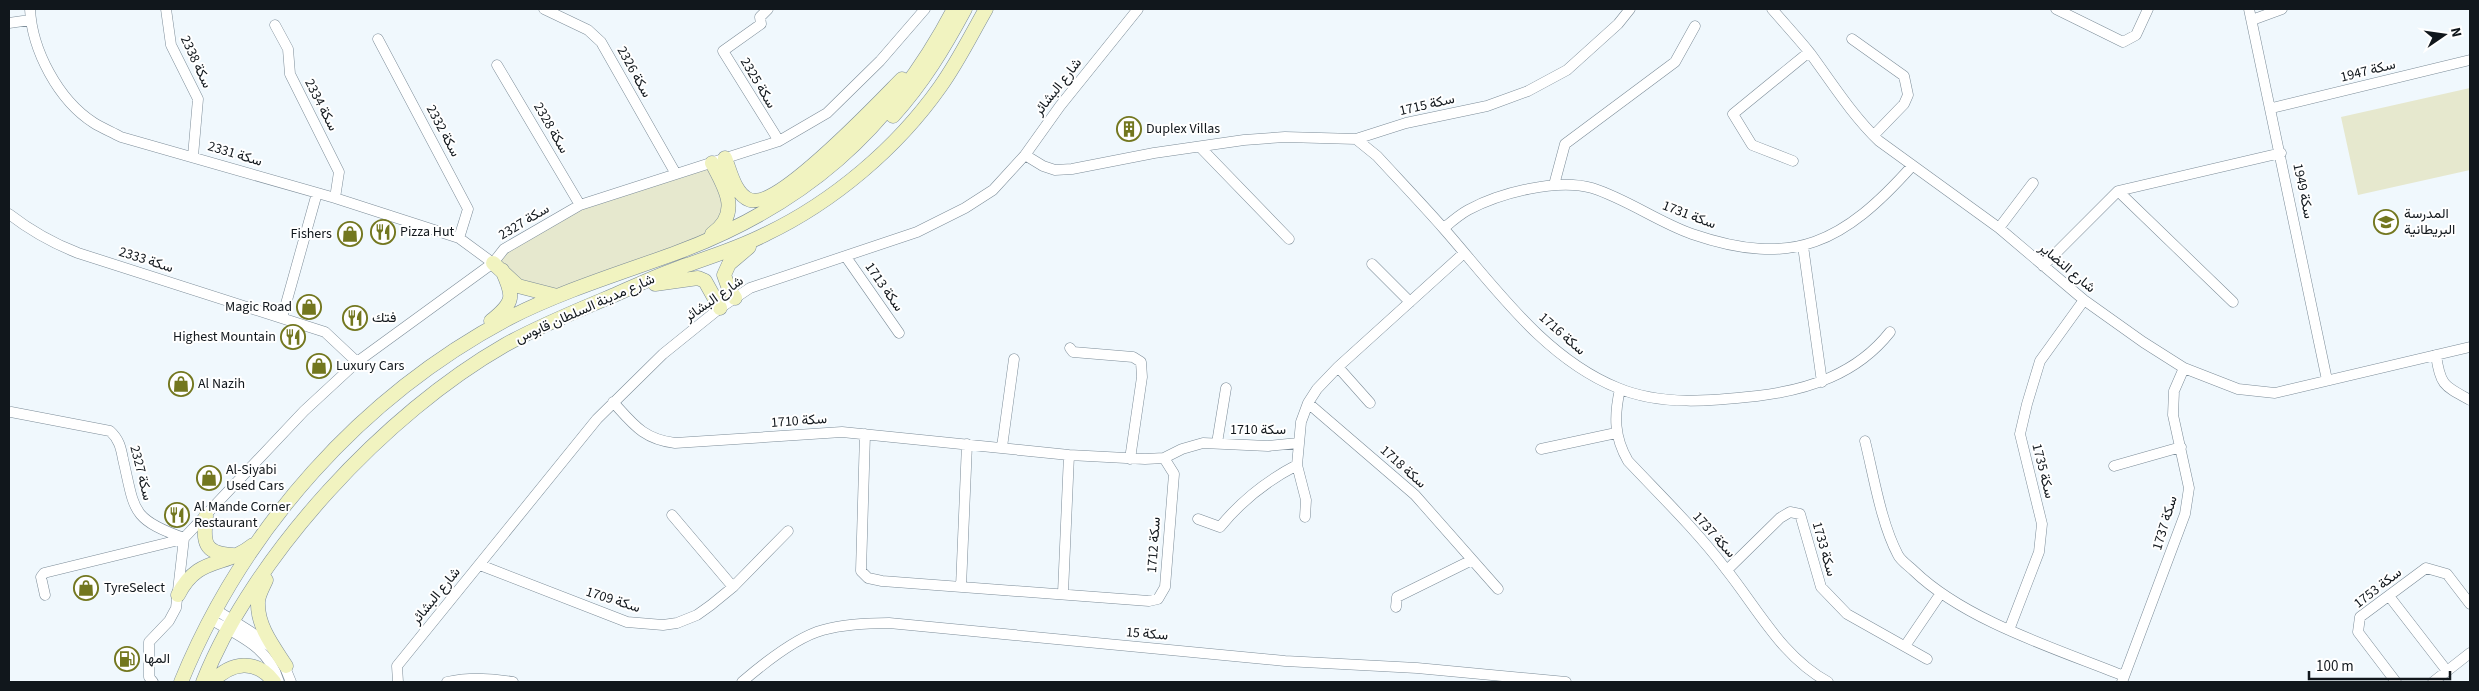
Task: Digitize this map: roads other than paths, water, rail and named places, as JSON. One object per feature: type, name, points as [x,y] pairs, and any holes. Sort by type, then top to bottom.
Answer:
[{"type":"main road","name":"شارع مدينة السلطان قابوس","points":[[181,682],[213,614],[258,541],[316,468],[353,430],[391,396],[452,352],[511,318],[557,296],[690,247],[746,223],[804,188],[856,145],[892,104],[930,50],[954,9]]},
{"type":"main road","points":[[804,188],[821,181],[841,166],[892,117],[916,90],[941,54],[965,9]]},
{"type":"main road","name":"شارع مدينة السلطان قابوس","points":[[203,682],[230,624],[274,559],[331,489],[372,446],[447,383],[505,345],[559,318],[767,234],[833,193],[877,158],[916,118],[940,88],[986,9]]},
{"type":"main road","points":[[719,160],[743,196],[752,201],[763,198],[808,169],[849,133],[930,50]]},
{"type":"main road","points":[[690,247],[724,225],[729,213],[728,196],[719,160]]},
{"type":"main road","points":[[735,298],[729,289],[724,275],[729,264],[767,234]]},
{"type":"main road","points":[[497,266],[518,286],[557,296]]},
{"type":"main road","points":[[452,352],[507,308],[511,298],[510,289],[497,266]]},
{"type":"main road","points":[[632,288],[698,278],[706,281],[720,308]]},
{"type":"main road","points":[[206,516],[204,540],[206,544],[218,554],[236,556]]},
{"type":"main road","points":[[178,595],[188,578],[200,568],[245,552],[258,541]]},
{"type":"main road","points":[[274,559],[258,600],[260,618],[265,634],[286,666]]},
{"type":"main road","points":[[212,682],[227,669],[244,664],[263,672],[274,682]]},
{"type":"street","name":"سكة 2331","points":[[30,9],[30,20],[38,50],[58,87],[93,123],[121,137],[335,198],[459,238],[497,266]]},
{"type":"street","name":"سكة 2338","points":[[166,9],[171,45],[198,99],[193,156]]},
{"type":"street","name":"سكة 2326","points":[[544,9],[588,30],[601,42],[676,174]]},
{"type":"street","name":"سكة 2325","points":[[768,9],[760,17],[761,24],[724,51],[779,141]]},
{"type":"street","name":"سكة 2327","points":[[11,412],[110,431],[118,440],[120,446],[136,510],[152,525],[184,538],[304,411],[358,362],[497,266],[504,249],[580,205],[779,141],[827,113],[880,61],[925,9]]},
{"type":"street","name":"شارع البشائر","points":[[398,682],[397,666],[480,565],[553,470],[613,402],[663,354],[720,308],[750,288],[917,232],[965,208],[992,190],[1024,155],[1060,106],[1138,9]]},
{"type":"street","name":"سكة 1715","points":[[1024,155],[1043,166],[1055,170],[1072,170],[1200,147],[1285,137],[1356,139],[1406,123],[1487,106],[1528,91],[1567,70],[1618,24],[1630,9]]},
{"type":"street","name":"شارع النضاير","points":[[1772,9],[1809,52],[1844,102],[1874,135],[1912,166],[1999,228],[2084,300],[2184,368],[2238,388],[2275,393],[2470,347]]},
{"type":"street","points":[[2056,9],[2123,42],[2136,35],[2148,9]]},
{"type":"street","name":"سكة 1949","points":[[2250,9],[2327,380]]},
{"type":"street","points":[[2252,20],[2282,9]]},
{"type":"street","points":[[9,24],[30,20]]},
{"type":"street","name":"سكة 2334","points":[[275,25],[288,48],[290,74],[340,172],[335,198]]},
{"type":"street","points":[[1554,185],[1565,144],[1675,62],[1695,26]]},
{"type":"street","points":[[1852,39],[1904,76],[1908,95],[1904,104],[1874,135]]},
{"type":"street","name":"سكة 2332","points":[[378,40],[468,209],[459,238]]},
{"type":"street","points":[[1793,161],[1752,145],[1733,114],[1809,52]]},
{"type":"street","name":"سكة 1947","points":[[2272,108],[2470,60]]},
{"type":"street","name":"سكة 2328","points":[[498,65],[580,205]]},
{"type":"street","name":"سكة 1716","points":[[1356,139],[1377,156],[1544,339],[1568,360],[1620,389],[1672,400],[1722,400],[1779,393],[1822,382],[1857,365],[1879,346],[1890,332]]},
{"type":"street","points":[[1200,147],[1289,239]]},
{"type":"street","points":[[2043,266],[2118,191],[2281,153]]},
{"type":"street","name":"سكة 1731","points":[[1444,228],[1467,211],[1501,196],[1554,185],[1592,188],[1692,233],[1727,243],[1766,250],[1803,246],[1854,222],[1885,196],[1912,166]]},
{"type":"street","points":[[1999,228],[2033,183]]},
{"type":"street","points":[[2118,191],[2233,302]]},
{"type":"street","points":[[282,318],[317,193]]},
{"type":"street","name":"سكة 2333","points":[[9,214],[52,242],[78,253],[325,332],[358,362]]},
{"type":"street","points":[[1803,246],[1822,382]]},
{"type":"street","points":[[1305,517],[1306,500],[1297,465],[1301,422],[1308,403],[1317,389],[1338,366],[1464,253]]},
{"type":"street","name":"سكة 1713","points":[[846,256],[899,333]]},
{"type":"street","points":[[1372,264],[1410,302]]},
{"type":"street","name":"سكة 1735","points":[[2010,630],[2039,552],[2042,524],[2020,434],[2026,404],[2040,361],[2084,300]]},
{"type":"street","points":[[1070,348],[1073,352],[1133,357],[1141,362],[1142,377],[1130,459]]},
{"type":"street","points":[[2436,355],[2440,378],[2447,388],[2470,400]]},
{"type":"street","points":[[1002,447],[1014,359]]},
{"type":"street","points":[[1338,366],[1370,403]]},
{"type":"street","name":"سكة 1737","points":[[2123,679],[2185,514],[2189,488],[2173,415],[2174,391],[2184,368]]},
{"type":"street","name":"سكة 1710","points":[[1217,443],[1226,388]]},
{"type":"street","name":"سكة 1737","points":[[1620,389],[1615,410],[1616,433],[1620,448],[1628,461],[1727,570],[1759,616],[1800,664],[1828,682]]},
{"type":"street","name":"سكة 1710","points":[[613,402],[639,430],[659,441],[675,443],[842,432],[1069,455],[1130,459],[1164,458],[1192,445],[1217,443],[1268,446],[1298,443]]},
{"type":"street","name":"سكة 1718","points":[[1308,403],[1415,495],[1498,589]]},
{"type":"street","points":[[1541,449],[1616,433]]},
{"type":"street","name":"سكة 1712","points":[[865,434],[862,571],[868,578],[882,581],[1063,593],[1149,601],[1158,599],[1165,587],[1174,474],[1164,458]]},
{"type":"street","points":[[1865,442],[1890,538],[1899,557],[1941,593],[2010,630],[2123,679]]},
{"type":"street","points":[[961,587],[967,444]]},
{"type":"street","points":[[2114,466],[2181,447]]},
{"type":"street","points":[[1063,593],[1069,455]]},
{"type":"street","points":[[1198,519],[1220,527],[1238,505],[1257,489],[1297,465]]},
{"type":"street","name":"سكة 1733","points":[[1727,570],[1780,518],[1790,512],[1800,514],[1821,587],[1847,614],[1927,659]]},
{"type":"street","points":[[672,515],[733,587]]},
{"type":"street","name":"سكة 1709","points":[[480,565],[627,622],[646,625],[678,624],[697,616],[733,587],[788,531]]},
{"type":"street","points":[[45,595],[42,577],[44,573],[184,538],[176,608],[169,620],[149,642],[151,680]]},
{"type":"street","points":[[1396,607],[1397,597],[1472,560]]},
{"type":"street","name":"سكة 1753","points":[[2396,682],[2358,632],[2360,617],[2426,568],[2447,574],[2470,604]]},
{"type":"street","points":[[1905,646],[1941,593]]},
{"type":"street","points":[[2389,596],[2447,671]]},
{"type":"street","points":[[213,614],[266,643],[286,666],[291,682]]},
{"type":"street","name":"سكة 15","points":[[742,682],[771,657],[822,630],[856,624],[889,623],[1285,661],[1417,668],[1566,682]]},
{"type":"street","points":[[230,624],[264,654],[274,667],[279,682]]},
{"type":"street","points":[[2433,682],[2470,653]]},
{"type":"street","points":[[446,682],[463,678],[513,682]]},
{"type":"place","name":"Duplex Villas","points":[[1129,129]]},
{"type":"place","name":"المدرسة البريطانية","points":[[2386,222]]},
{"type":"place","name":"Pizza Hut","points":[[383,232]]},
{"type":"place","name":"Fishers","points":[[350,234]]},
{"type":"place","name":"Magic Road","points":[[309,307]]},
{"type":"place","name":"فتك","points":[[355,318]]},
{"type":"place","name":"Highest Mountain","points":[[293,337]]},
{"type":"place","name":"Luxury Cars","points":[[319,366]]},
{"type":"place","name":"Al Nazih","points":[[181,384]]},
{"type":"place","name":"Al-Siyabi Used Cars","points":[[209,478]]},
{"type":"place","name":"Al Mande Corner Restaurant","points":[[177,515]]},
{"type":"place","name":"TyreSelect","points":[[86,588]]},
{"type":"place","name":"المها","points":[[127,659]]}]
